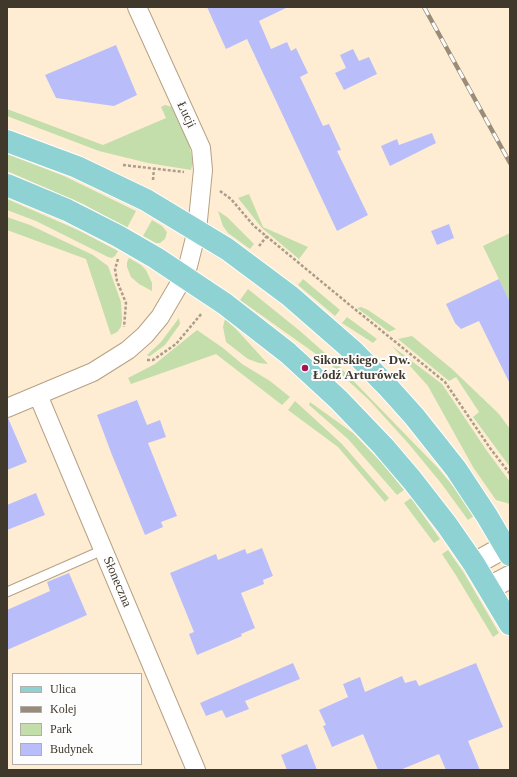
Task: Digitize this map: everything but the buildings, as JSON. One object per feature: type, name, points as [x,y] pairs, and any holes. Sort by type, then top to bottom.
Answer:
[{"type":"main road","points":[[7,141],[77,168],[146,200],[197,230],[242,260],[290,296],[331,331],[379,377],[414,416],[456,469],[509,548]]},
{"type":"main road","points":[[7,185],[51,203],[91,222],[118,236],[184,276],[225,304],[270,338],[305,368],[339,400],[383,446],[412,480],[447,525],[474,564],[510,624]]},
{"type":"street","name":"Łucji","points":[[7,408],[93,372],[119,357],[154,326],[184,276],[197,230],[203,170],[201,148],[137,7]]},
{"type":"street","name":"Słoneczna","points":[[38,395],[196,770]]},
{"type":"street","points":[[474,564],[509,548]]},
{"type":"street","points":[[489,588],[510,577]]},
{"type":"lane","points":[[7,592],[103,550]]},
{"type":"path","points":[[122,164],[187,172]]},
{"type":"path","points":[[217,188],[231,199],[254,226],[373,325],[445,382],[490,448],[510,474]]},
{"type":"path","points":[[118,257],[115,269],[117,281],[127,308],[124,327],[120,335],[119,357],[139,361],[153,360],[176,344],[203,312]]},
{"type":"green space","points":[[165,105],[172,107],[189,144],[193,162],[191,170],[148,163],[99,151],[7,116],[7,109],[103,145],[166,118],[161,107]]},
{"type":"green space","points":[[7,154],[64,176],[136,211],[127,228],[83,204],[7,171]]},
{"type":"green space","points":[[249,194],[263,227],[308,247],[299,259],[262,228],[238,198]]},
{"type":"green space","points":[[7,199],[78,230],[118,251],[112,258],[108,257],[36,221],[7,210]]},
{"type":"green space","points":[[218,211],[227,217],[254,244],[250,249],[228,233],[223,226]]},
{"type":"green space","points":[[7,217],[30,225],[93,255],[108,266],[121,302],[122,320],[121,327],[117,332],[111,335],[86,259],[7,230]]},
{"type":"green space","points":[[152,220],[162,226],[167,232],[165,239],[160,243],[156,243],[143,236]]},
{"type":"green space","points":[[510,233],[510,302],[483,246]]},
{"type":"green space","points":[[129,258],[141,265],[146,270],[152,283],[152,291],[139,284],[131,277],[127,267]]},
{"type":"green space","points":[[303,279],[340,310],[335,316],[298,285]]},
{"type":"green space","points":[[248,289],[334,361],[438,468],[457,491],[474,516],[468,520],[441,483],[408,443],[369,400],[330,364],[240,300]]},
{"type":"green space","points":[[361,307],[396,329],[389,332],[357,308]]},
{"type":"green space","points":[[347,317],[377,339],[373,343],[342,323]]},
{"type":"green space","points":[[179,318],[180,324],[165,345],[148,356],[147,355],[161,342]]},
{"type":"green space","points":[[225,319],[268,364],[259,363],[248,359],[226,342],[223,327]]},
{"type":"green space","points":[[197,330],[223,348],[242,364],[270,381],[290,397],[282,405],[216,354],[131,384],[128,378],[155,364]]},
{"type":"green space","points":[[412,336],[452,369],[499,414],[510,429],[510,467],[473,417],[479,412],[456,377],[449,381],[398,339]]},
{"type":"green space","points":[[392,346],[442,384],[487,451],[510,482],[510,504],[496,500],[473,467],[428,386]]},
{"type":"green space","points":[[295,401],[342,444],[389,498],[385,502],[338,447],[288,410]]},
{"type":"green space","points":[[310,402],[353,433],[381,462],[404,490],[397,495],[348,439],[309,405]]},
{"type":"green space","points":[[411,498],[440,539],[434,543],[404,503]]},
{"type":"green space","points":[[448,550],[464,573],[499,633],[493,637],[442,554]]},
{"type":"railway","points":[[424,7],[510,163]]},
{"type":"place","name":"Sikorskiego - Dw. Łódź Arturówek","points":[[305,368]]}]
